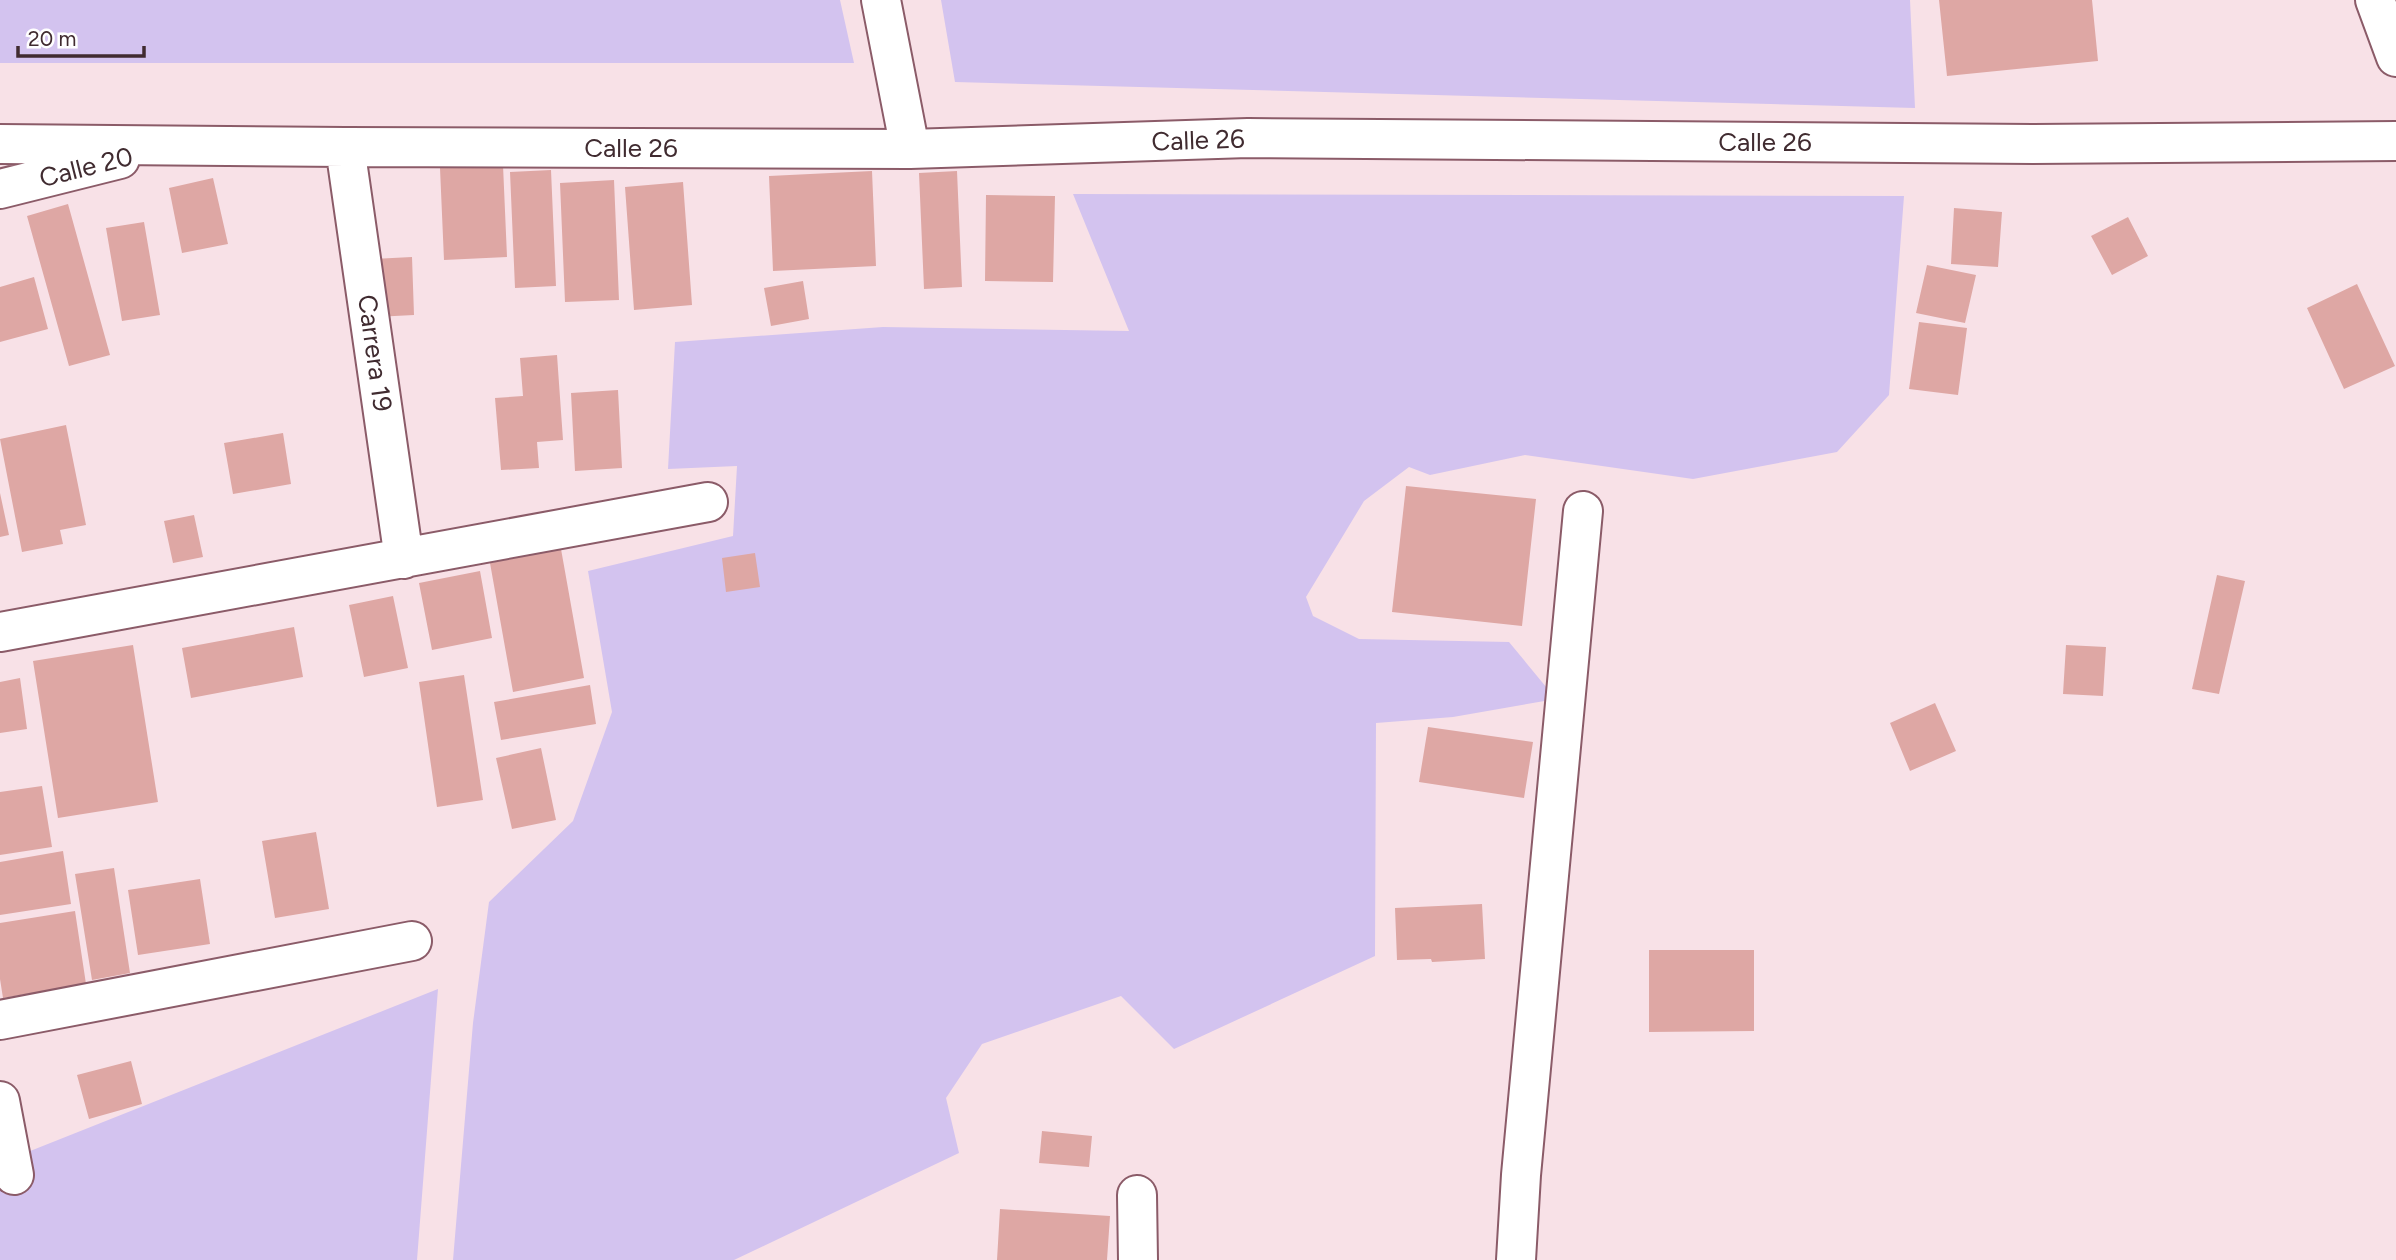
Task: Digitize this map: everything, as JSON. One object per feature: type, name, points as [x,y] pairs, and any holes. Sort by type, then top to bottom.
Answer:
[{"type":"street","points":[[881,0],[910,149]]},
{"type":"street","points":[[2375,0],[2396,57]]},
{"type":"street","name":"Calle 26","points":[[0,144],[345,148],[910,149],[1248,138],[2033,144],[2396,141]]},
{"type":"street","name":"Calle 20","points":[[0,189],[173,145]]},
{"type":"street","name":"Carrera 19","points":[[345,148],[404,559]]},
{"type":"street","points":[[0,632],[709,502]]},
{"type":"street","points":[[1516,1260],[1521,1175],[1583,512]]},
{"type":"street","points":[[0,1020],[412,941]]},
{"type":"street","points":[[0,1101],[14,1175]]},
{"type":"street","points":[[1137,1195],[1138,1260]]},
{"type":"shaded area","points":[[0,0],[840,0],[854,63],[0,63]]},
{"type":"shaded area","points":[[941,0],[1910,0],[1915,108],[955,82]]},
{"type":"shaded area","points":[[1073,194],[1904,196],[1889,395],[1837,452],[1693,479],[1525,455],[1430,475],[1409,467],[1364,501],[1306,597],[1313,616],[1359,639],[1509,642],[1556,699],[1453,717],[1376,723],[1375,956],[1174,1049],[1121,996],[982,1044],[946,1098],[959,1153],[734,1260],[453,1260],[473,1023],[489,902],[573,821],[612,712],[588,571],[733,536],[737,466],[668,469],[675,342],[883,327],[1129,331]]},
{"type":"shaded area","points":[[438,989],[417,1260],[0,1260],[0,1163]]},
{"type":"building","points":[[1939,0],[2092,0],[2098,61],[1947,76]]},
{"type":"building","points":[[503,165],[507,257],[444,260],[440,168]]},
{"type":"building","points":[[551,170],[556,286],[515,288],[510,172]]},
{"type":"building","points":[[872,171],[876,266],[773,271],[769,176]]},
{"type":"building","points":[[957,171],[962,287],[924,289],[919,173]]},
{"type":"building","points":[[213,178],[228,244],[182,253],[169,188]]},
{"type":"building","points":[[614,180],[619,300],[565,302],[560,183]]},
{"type":"building","points":[[683,182],[692,305],[634,310],[625,187]]},
{"type":"building","points":[[986,195],[1055,196],[1053,282],[985,281]]},
{"type":"building","points":[[68,204],[110,355],[69,366],[27,216]]},
{"type":"building","points":[[1954,208],[2002,212],[1998,267],[1951,264]]},
{"type":"building","points":[[2128,217],[2148,256],[2112,275],[2091,236]]},
{"type":"building","points":[[144,222],[160,315],[122,321],[106,228]]},
{"type":"building","points":[[412,257],[414,315],[375,317],[373,259]]},
{"type":"building","points":[[1927,265],[1976,275],[1965,323],[1916,313]]},
{"type":"building","points":[[34,277],[48,329],[0,342],[0,287]]},
{"type":"building","points":[[803,281],[809,319],[771,326],[764,288]]},
{"type":"building","points":[[2357,284],[2395,366],[2344,389],[2307,308]]},
{"type":"building","points":[[1919,322],[1967,328],[1958,395],[1909,389]]},
{"type":"building","points":[[557,355],[563,440],[537,442],[539,468],[501,470],[495,398],[523,396],[520,358]]},
{"type":"building","points":[[618,390],[622,468],[575,471],[571,393]]},
{"type":"building","points":[[66,425],[86,525],[60,530],[63,544],[22,552],[0,439]]},
{"type":"building","points":[[283,433],[291,484],[233,494],[224,443]]},
{"type":"building","points":[[1406,486],[1536,499],[1522,626],[1392,612]]},
{"type":"building","points":[[0,493],[9,535],[0,537]]},
{"type":"building","points":[[194,515],[203,557],[173,563],[164,521]]},
{"type":"building","points":[[561,549],[584,678],[513,692],[490,563]]},
{"type":"building","points":[[755,553],[760,587],[726,592],[722,558]]},
{"type":"building","points":[[480,571],[492,638],[432,650],[419,583]]},
{"type":"building","points":[[2217,575],[2245,581],[2219,694],[2192,689]]},
{"type":"building","points":[[393,596],[408,668],[364,677],[349,605]]},
{"type":"building","points":[[294,627],[303,677],[191,698],[182,648]]},
{"type":"building","points":[[133,645],[158,802],[58,818],[33,661]]},
{"type":"building","points":[[2066,645],[2106,647],[2103,696],[2063,694]]},
{"type":"building","points":[[464,675],[483,800],[437,807],[419,682]]},
{"type":"building","points":[[20,678],[27,729],[0,733],[0,682]]},
{"type":"building","points":[[590,685],[596,724],[501,740],[494,702]]},
{"type":"building","points":[[1935,703],[1956,751],[1910,771],[1890,723]]},
{"type":"building","points":[[1428,727],[1533,742],[1524,798],[1419,782]]},
{"type":"building","points":[[541,748],[556,820],[512,829],[496,758]]},
{"type":"building","points":[[42,786],[52,847],[0,855],[0,792]]},
{"type":"building","points":[[316,832],[329,909],[275,918],[262,841]]},
{"type":"building","points":[[63,851],[71,904],[0,915],[0,862]]},
{"type":"building","points":[[114,868],[130,973],[92,980],[75,874]]},
{"type":"building","points":[[200,879],[210,944],[138,955],[128,890]]},
{"type":"building","points":[[1482,904],[1485,959],[1432,962],[1431,959],[1397,960],[1395,908]]},
{"type":"building","points":[[75,911],[86,984],[3,998],[0,979],[0,923]]},
{"type":"building","points":[[1649,950],[1754,950],[1754,1031],[1649,1032]]},
{"type":"building","points":[[131,1061],[142,1104],[89,1119],[77,1075]]},
{"type":"building","points":[[1042,1131],[1092,1136],[1089,1167],[1039,1163]]},
{"type":"building","points":[[1000,1209],[1110,1216],[1107,1260],[997,1260]]}]
